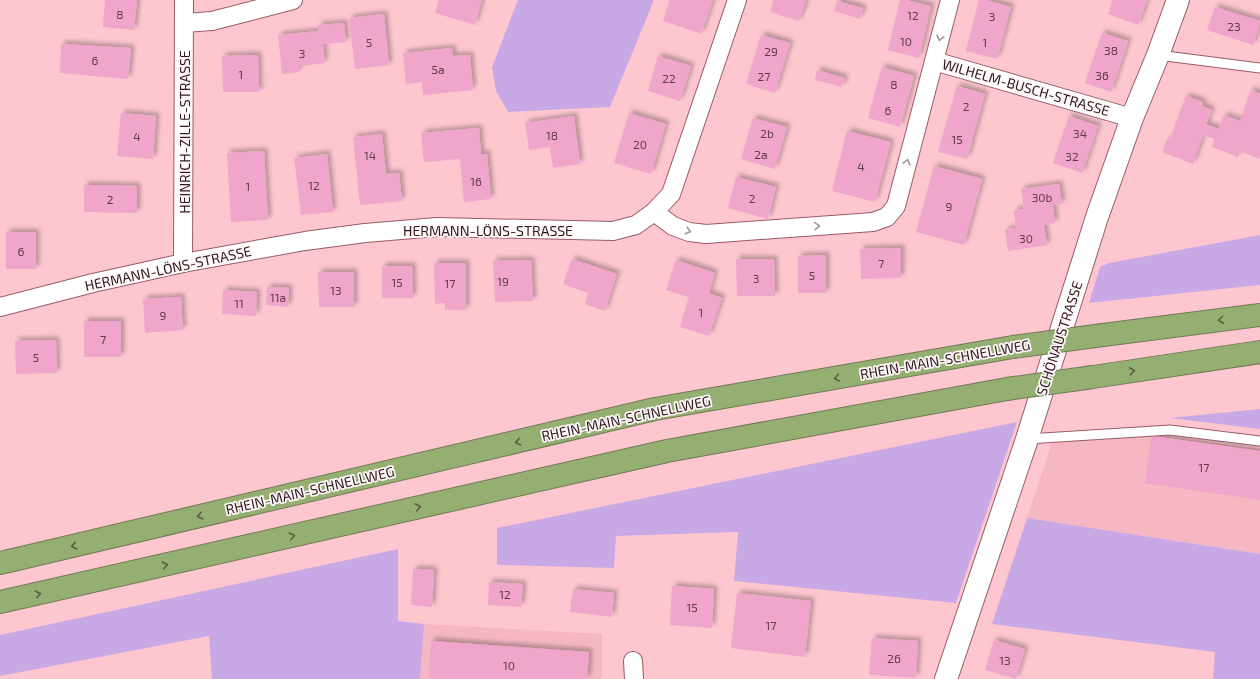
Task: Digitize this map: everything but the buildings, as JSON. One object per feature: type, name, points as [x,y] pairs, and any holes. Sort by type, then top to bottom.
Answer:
[{"type":"highway","name":"RHEIN-MAIN-SCHNELLWEG","points":[[0,563],[655,410],[1014,346],[1260,315]]},
{"type":"highway","points":[[0,602],[667,451],[1007,389],[1260,352]]},
{"type":"street","name":"HEINRICH-ZILLE-STRASSE","points":[[183,263],[184,0]]},
{"type":"street","points":[[184,23],[212,21],[293,0]]},
{"type":"street","name":"HERMANN-LÖNS-STRASSE","points":[[0,307],[92,283],[183,263],[305,241],[365,233],[437,227],[613,230],[636,225],[654,212],[671,194],[737,0]]},
{"type":"street","name":"WILHELM-BUSCH-STRASSE","points":[[950,0],[934,61],[1132,118]]},
{"type":"street","name":"SCHÖNAUSTRASSE","points":[[946,679],[1027,439],[1097,217],[1132,118],[1158,55],[1178,0]]},
{"type":"street","points":[[654,212],[673,226],[689,232],[706,234],[873,222],[887,217],[896,206],[934,61]]},
{"type":"street","points":[[633,661],[634,679]]},
{"type":"lane","points":[[1158,55],[1260,68]]},
{"type":"lane","points":[[1027,439],[1170,430],[1260,441]]},
{"type":"shaded area","points":[[518,0],[654,0],[610,107],[508,112],[496,91],[492,67]]},
{"type":"shaded area","points":[[1260,235],[1260,285],[1089,303],[1100,267],[1109,263]]},
{"type":"shaded area","points":[[1260,409],[1260,429],[1170,418]]},
{"type":"shaded area","points":[[1017,422],[956,603],[734,581],[738,532],[616,536],[614,568],[497,565],[497,528]]},
{"type":"shaded area","points":[[1151,434],[1260,449],[1260,554],[1027,518],[1052,443]]},
{"type":"shaded area","points":[[1027,518],[1260,554],[1260,679],[1213,679],[1215,652],[992,624]]},
{"type":"shaded area","points":[[398,549],[398,621],[424,624],[420,679],[212,679],[209,636],[0,676],[0,635]]},
{"type":"shaded area","points":[[424,624],[602,634],[602,679],[420,679]]}]
